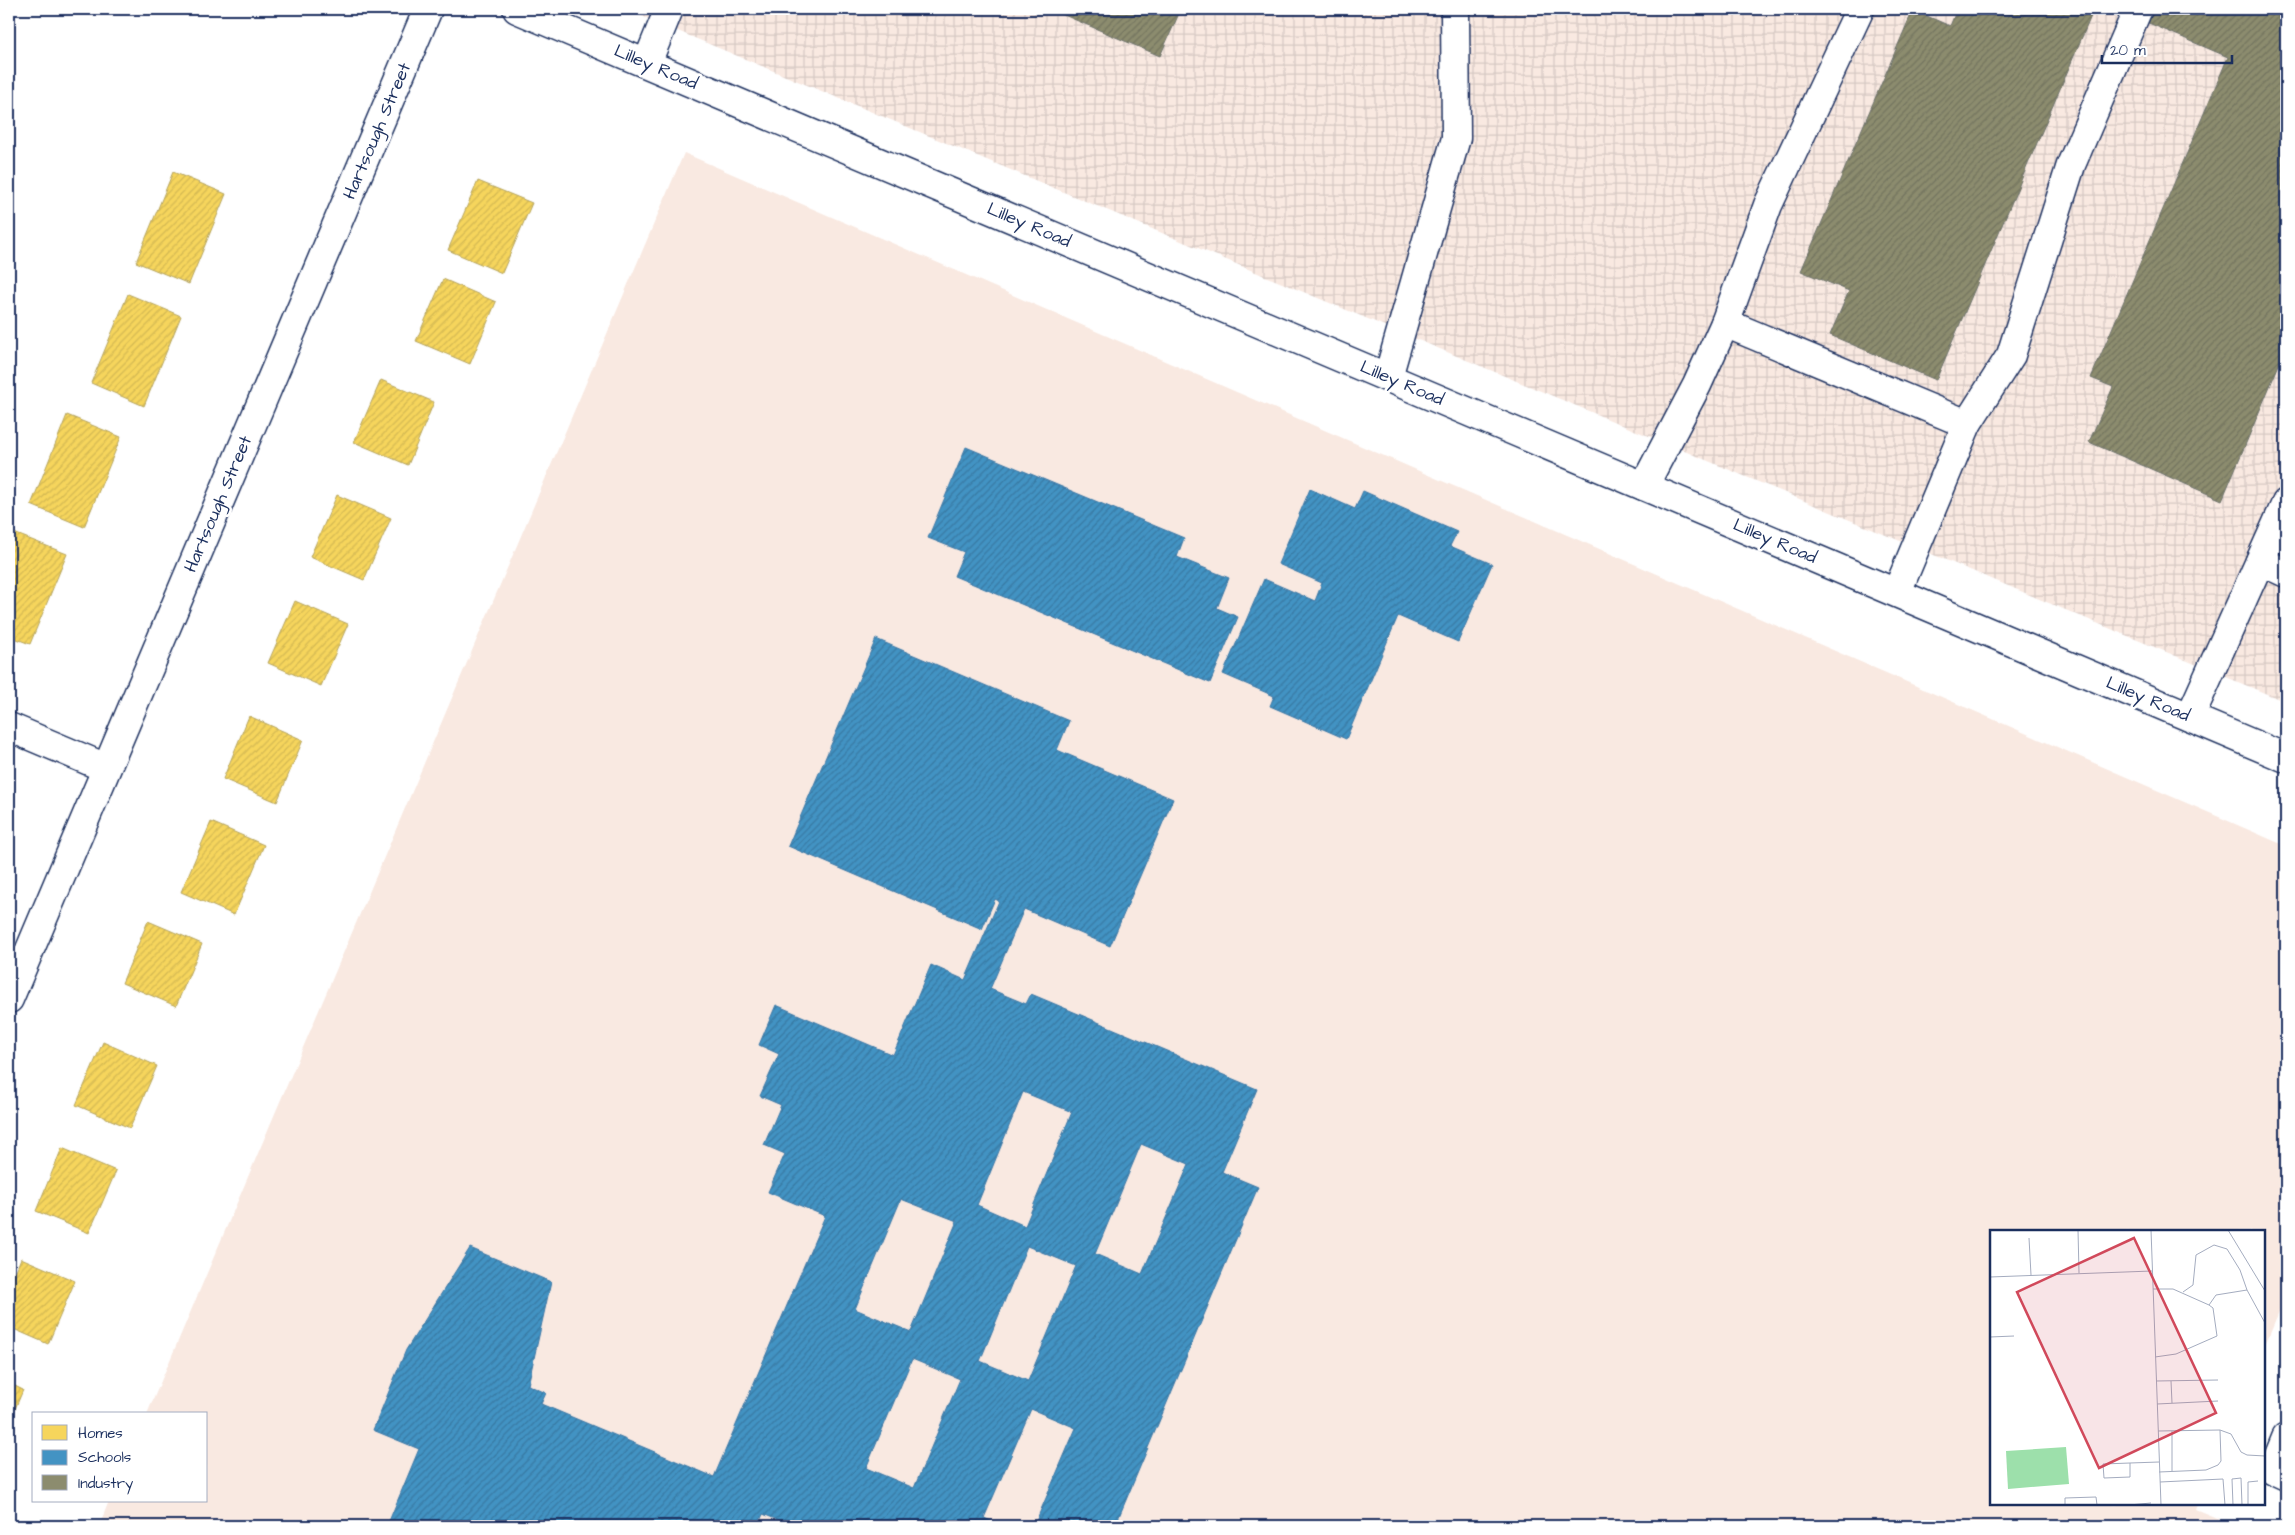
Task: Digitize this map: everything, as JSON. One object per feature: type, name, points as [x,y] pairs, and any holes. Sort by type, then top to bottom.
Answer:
[{"type":"street","name":"Hartsough Street","points":[[9,999],[428,9]]},
{"type":"street","name":"Lilley Road","points":[[517,9],[2286,758]]},
{"type":"street","points":[[646,63],[669,9]]},
{"type":"street","points":[[1388,377],[1456,138],[1455,9]]},
{"type":"street","points":[[1644,486],[1697,385],[1724,323],[1768,205],[1860,9]]},
{"type":"street","points":[[1896,592],[1967,424],[2010,355],[2071,165],[2138,9]]},
{"type":"street","points":[[1724,323],[1967,424]]},
{"type":"street","points":[[2190,717],[2286,503]]},
{"type":"street","points":[[2260,561],[2286,573]]},
{"type":"street","points":[[9,727],[106,768]]},
{"type":"street","points":[[2286,1438],[2273,1470],[2286,1476]]},
{"type":"shaded area","points":[[625,9],[2286,9],[2286,702]]},
{"type":"shaded area","points":[[684,153],[2286,846],[2286,1295],[2265,1345],[2265,1230],[1990,1230],[1990,1505],[2197,1505],[2195,1509],[2236,1526],[99,1526],[109,1502],[208,1502],[208,1412],[148,1412]]},
{"type":"building: Homes","points":[[173,172],[226,194],[189,284],[136,262]]},
{"type":"building: Homes","points":[[478,181],[532,203],[502,273],[448,250]]},
{"type":"building: Homes","points":[[443,279],[496,302],[470,364],[416,341]]},
{"type":"building: Homes","points":[[128,294],[181,316],[144,406],[91,383]]},
{"type":"building: Homes","points":[[381,380],[434,402],[408,465],[354,442]]},
{"type":"building: Homes","points":[[67,415],[121,437],[84,527],[31,505]]},
{"type":"building: Homes","points":[[337,495],[391,518],[364,580],[310,557]]},
{"type":"building: Homes","points":[[14,533],[67,554],[30,644],[9,636],[9,546]]},
{"type":"building: Homes","points":[[295,601],[348,624],[321,686],[268,663]]},
{"type":"building: Homes","points":[[249,716],[303,740],[277,802],[223,779]]},
{"type":"building: Homes","points":[[211,822],[264,845],[234,915],[181,892]]},
{"type":"building: Homes","points":[[148,921],[202,944],[176,1006],[122,983]]},
{"type":"building: Homes","points":[[103,1042],[157,1066],[130,1128],[76,1105]]},
{"type":"building: Homes","points":[[62,1148],[116,1171],[89,1233],[36,1211]]},
{"type":"building: Homes","points":[[21,1258],[75,1281],[48,1344],[9,1327],[9,1288]]},
{"type":"building: Homes","points":[[9,1383],[23,1390],[9,1423]]},
{"type":"building: Schools","points":[[966,447],[1184,538],[1177,557],[1229,578],[1217,608],[1238,617],[1210,683],[954,576],[964,552],[928,538]]},
{"type":"building: Schools","points":[[1310,489],[1355,509],[1363,491],[1457,532],[1450,546],[1492,564],[1458,642],[1398,616],[1346,739],[1270,706],[1274,696],[1223,674],[1264,579],[1315,601],[1322,583],[1278,564]]},
{"type":"building: Schools","points":[[876,639],[1069,721],[1057,750],[1173,799],[1110,946],[1024,909],[990,989],[1026,1004],[1031,994],[1257,1089],[1222,1172],[1258,1187],[1115,1526],[1034,1526],[1076,1428],[1031,1409],[984,1518],[1003,1526],[793,1526],[763,1514],[758,1526],[387,1526],[419,1449],[373,1430],[406,1350],[470,1248],[551,1282],[528,1385],[546,1393],[541,1404],[714,1477],[825,1216],[768,1192],[785,1154],[764,1145],[781,1105],[760,1096],[779,1054],[759,1045],[776,1005],[893,1055],[931,965],[965,980],[999,901],[995,899],[982,929],[788,846]],"holes":[[[1023,1092],[1072,1112],[1025,1226],[977,1205]],[[1141,1144],[1189,1164],[1142,1274],[1095,1254]],[[901,1199],[957,1221],[911,1332],[855,1309]],[[1027,1246],[1076,1266],[1028,1381],[980,1361]],[[912,1359],[960,1379],[914,1488],[866,1468]]]},
{"type":"building: Industry","points":[[1050,9],[1181,9],[1160,56]]},
{"type":"building: Industry","points":[[1957,9],[2094,9],[1936,380],[1830,335],[1849,291],[1801,271],[1913,10],[1950,26]]},
{"type":"building: Industry","points":[[2149,9],[2286,9],[2286,348],[2222,500],[2089,442],[2113,387],[2091,378],[2228,57],[2144,21]]}]
